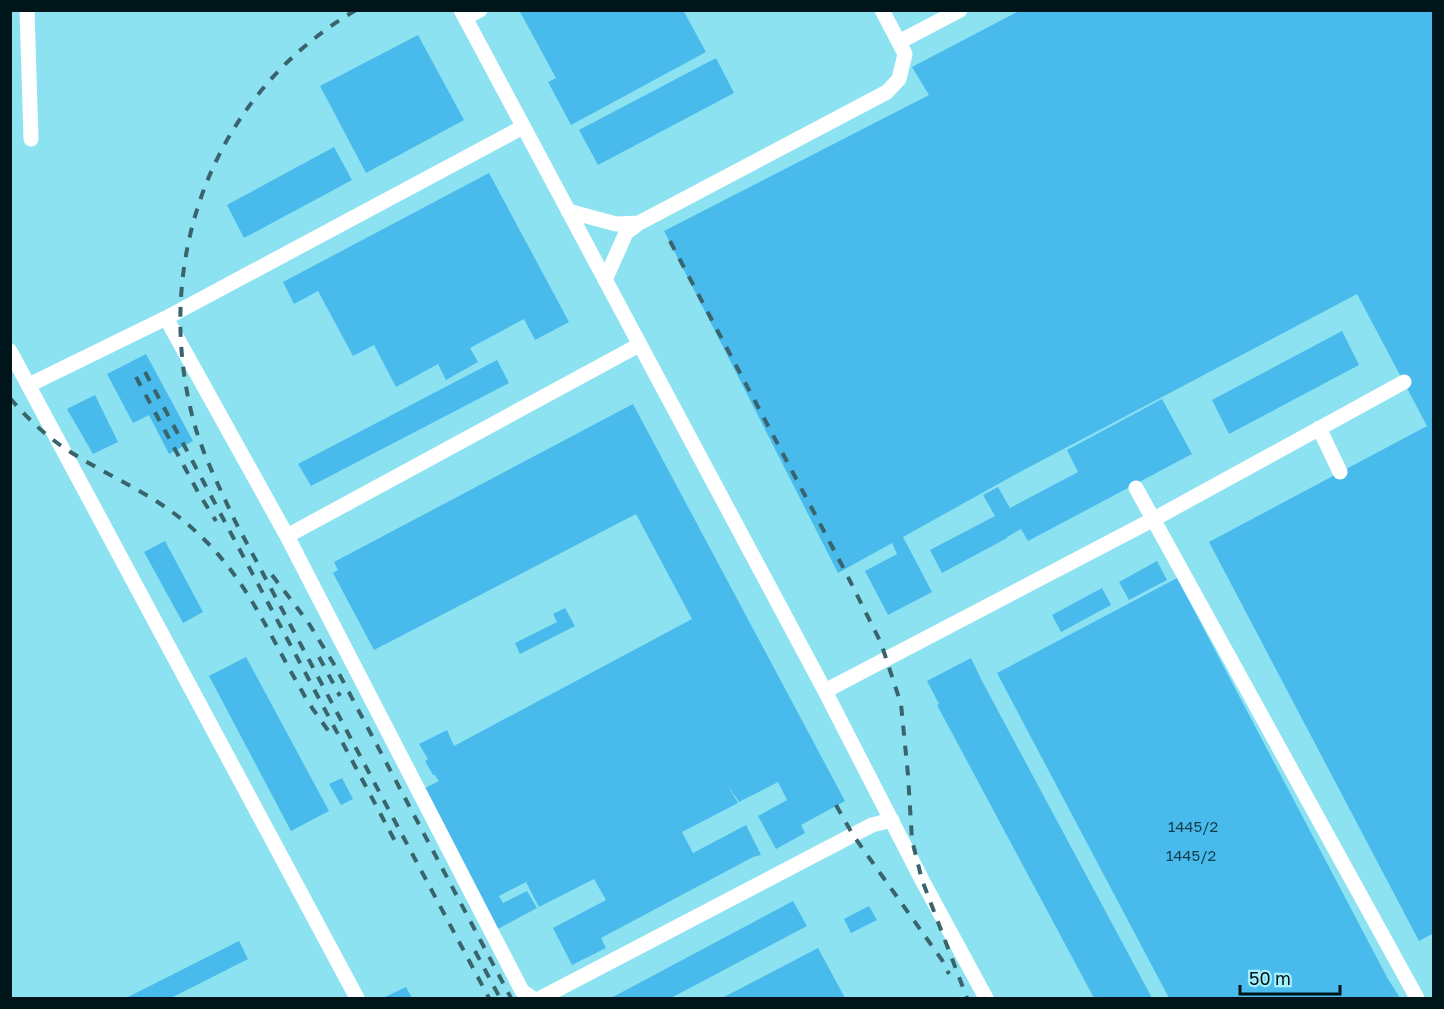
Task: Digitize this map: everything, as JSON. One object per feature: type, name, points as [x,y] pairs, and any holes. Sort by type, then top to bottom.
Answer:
[{"type":"lane","points":[[27,10],[31,139]]},
{"type":"lane","points":[[480,10],[463,14],[825,691],[986,999]]},
{"type":"lane","points":[[605,280],[626,233],[639,223],[887,92],[899,79],[906,54],[882,10]]},
{"type":"lane","points":[[899,42],[960,10]]},
{"type":"lane","points":[[28,385],[166,318],[523,127]]},
{"type":"lane","points":[[568,211],[616,224],[639,223]]},
{"type":"lane","points":[[166,318],[287,536],[522,991],[532,999]]},
{"type":"lane","points":[[287,536],[639,345]]},
{"type":"lane","points":[[10,351],[352,997]]},
{"type":"lane","points":[[825,691],[1154,519],[1404,382]]},
{"type":"lane","points":[[1319,428],[1341,472]]},
{"type":"lane","points":[[1136,488],[1417,999]]},
{"type":"lane","points":[[541,999],[562,994],[872,825],[892,820]]},
{"type":"shaded area","points":[[11,11],[1433,11],[1433,998],[11,998]]},
{"type":"building","points":[[519,10],[683,10],[706,52],[571,125],[548,82],[556,78]]},
{"type":"building","points":[[1021,10],[1434,10],[1434,933],[1419,941],[1209,542],[1427,426],[1357,294],[1018,473],[903,537],[932,592],[888,615],[865,571],[897,554],[892,543],[838,573],[664,231],[929,95],[912,67]]},
{"type":"building","points":[[418,35],[464,120],[366,173],[320,86]]},
{"type":"building","points":[[716,58],[734,93],[598,165],[579,130]]},
{"type":"building","points":[[334,147],[352,180],[244,238],[227,205]]},
{"type":"building","points":[[489,173],[569,322],[535,340],[524,319],[470,348],[478,362],[446,380],[438,364],[396,387],[374,345],[353,356],[318,291],[294,304],[283,282]]},
{"type":"building","points":[[1342,331],[1359,365],[1229,434],[1212,400]]},
{"type":"building","points":[[146,354],[193,441],[169,454],[149,415],[133,423],[107,374]]},
{"type":"building","points":[[497,360],[509,383],[311,486],[298,464]]},
{"type":"building","points":[[95,395],[118,442],[93,454],[67,409]]},
{"type":"building","points":[[1162,399],[1192,454],[1028,541],[1021,529],[942,573],[930,550],[995,516],[983,495],[998,487],[1010,508],[1078,472],[1067,450]]},
{"type":"building","points":[[633,404],[845,801],[801,825],[805,833],[776,849],[758,816],[787,800],[778,782],[739,802],[727,784],[738,803],[682,832],[693,853],[746,825],[761,855],[753,857],[601,938],[606,948],[572,965],[553,928],[606,900],[594,879],[539,907],[526,882],[499,896],[503,903],[527,891],[537,908],[496,930],[423,789],[439,781],[425,761],[428,759],[419,744],[447,730],[454,746],[692,619],[636,514],[374,650],[333,573],[338,570],[334,562]]},
{"type":"building","points":[[165,541],[203,612],[183,623],[144,552]]},
{"type":"building","points":[[1157,561],[1167,580],[1129,600],[1119,582]]},
{"type":"building","points":[[1177,578],[1400,998],[1169,998],[997,673]]},
{"type":"building","points":[[1102,588],[1111,605],[1061,632],[1052,615]]},
{"type":"building","points":[[565,608],[575,626],[520,654],[515,643],[557,622],[553,614]]},
{"type":"building","points":[[246,657],[329,811],[291,831],[209,676]]},
{"type":"building","points":[[971,658],[1152,998],[1094,998],[937,705],[939,704],[927,681]]},
{"type":"building","points":[[342,778],[353,799],[341,805],[329,784]]},
{"type":"building","points":[[793,901],[807,926],[671,998],[611,998]]},
{"type":"building","points":[[869,906],[877,920],[851,933],[844,919]]},
{"type":"building","points":[[239,941],[248,959],[171,998],[126,998]]},
{"type":"building","points":[[818,948],[845,998],[722,998]]},
{"type":"building","points":[[406,987],[412,998],[383,998]]},
{"type":"railway","points":[[356,10],[306,45],[265,86],[231,133],[206,185],[189,240],[181,297],[182,356],[192,415],[200,442],[235,521],[489,998]]},
{"type":"railway","points":[[670,241],[881,643],[901,704],[912,840],[922,880],[967,998]]},
{"type":"railway","points":[[145,372],[396,843]]},
{"type":"railway","points":[[136,377],[216,521]]},
{"type":"railway","points":[[10,398],[60,445],[155,500],[206,541],[239,581],[306,699],[331,735]]},
{"type":"railway","points":[[272,575],[308,622],[335,666],[511,998]]},
{"type":"railway","points":[[319,657],[340,696]]},
{"type":"railway","points":[[836,805],[853,835],[942,960],[949,974]]},
{"type":"railway","points":[[475,951],[500,998]]}]
